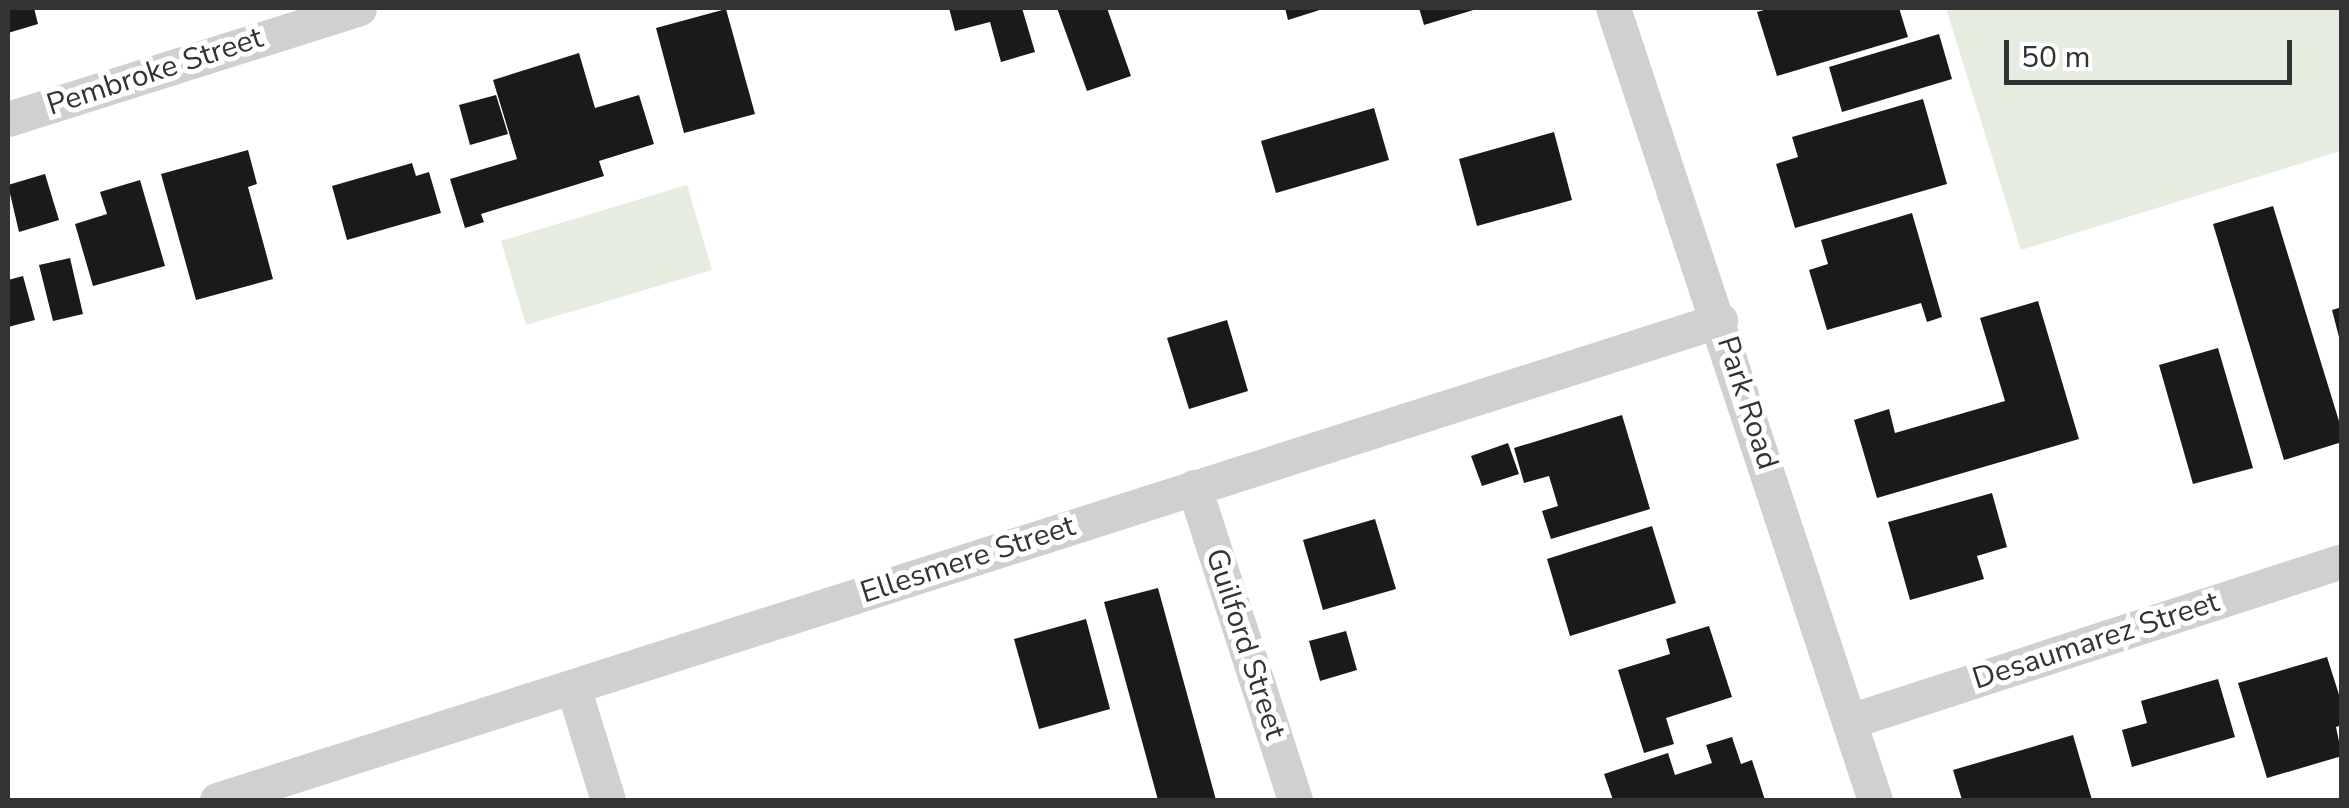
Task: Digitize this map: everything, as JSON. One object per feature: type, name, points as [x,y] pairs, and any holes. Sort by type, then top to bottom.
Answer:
[{"type":"street","name":"Pembroke Street","points":[[8,119],[360,8]]},
{"type":"street","name":"Park Road","points":[[1613,8],[1720,320],[1875,800]]},
{"type":"street","name":"Ellesmere Street","points":[[217,800],[1720,320]]},
{"type":"street","name":"Guilford Street","points":[[1194,488],[1295,800]]},
{"type":"street","name":"Desaumarez Street","points":[[1850,722],[2342,560]]},
{"type":"street","points":[[573,687],[608,800]]},
{"type":"shaded area","points":[[1946,8],[2341,8],[2341,151],[2021,250]]},
{"type":"shaded area","points":[[687,185],[712,270],[526,325],[501,241]]},
{"type":"building","points":[[8,8],[34,8],[38,24],[8,33]]},
{"type":"building","points":[[949,8],[1022,8],[1035,52],[1001,62],[990,22],[955,31]]},
{"type":"building","points":[[1057,8],[1107,8],[1131,76],[1087,91]]},
{"type":"building","points":[[1285,8],[1326,8],[1288,20]]},
{"type":"building","points":[[1419,8],[1480,8],[1424,25]]},
{"type":"building","points":[[1771,8],[1899,8],[1908,37],[1777,76],[1757,12]]},
{"type":"building","points":[[726,9],[755,114],[684,133],[656,28]]},
{"type":"building","points":[[1939,34],[1952,79],[1842,112],[1829,67]]},
{"type":"building","points":[[579,53],[595,108],[639,95],[654,144],[599,161],[604,176],[481,214],[484,222],[465,228],[450,179],[517,159],[493,80]]},
{"type":"building","points":[[496,95],[508,134],[470,145],[459,105]]},
{"type":"building","points":[[1923,99],[1947,184],[1795,228],[1776,164],[1798,157],[1792,137]]},
{"type":"building","points":[[1374,108],[1389,160],[1276,193],[1261,141]]},
{"type":"building","points":[[1554,132],[1572,200],[1477,226],[1459,159]]},
{"type":"building","points":[[248,150],[257,184],[248,187],[273,279],[196,300],[161,174]]},
{"type":"building","points":[[412,163],[416,176],[429,172],[441,213],[347,240],[332,186]]},
{"type":"building","points":[[45,174],[59,220],[19,232],[8,185]]},
{"type":"building","points":[[140,180],[165,266],[93,286],[75,224],[107,214],[100,192]]},
{"type":"building","points":[[2273,206],[2342,431],[2342,442],[2284,460],[2213,224]]},
{"type":"building","points":[[1912,213],[1942,317],[1927,322],[1921,303],[1827,330],[1809,270],[1828,264],[1821,240]]},
{"type":"building","points":[[70,258],[83,314],[53,321],[39,265]]},
{"type":"building","points":[[23,276],[35,320],[8,327],[8,280]]},
{"type":"building","points":[[2038,301],[2079,439],[1877,498],[1854,420],[1889,409],[1895,433],[2005,401],[1980,318]]},
{"type":"building","points":[[2342,307],[2342,341],[2340,341],[2332,310]]},
{"type":"building","points":[[1227,320],[1248,391],[1189,409],[1167,338]]},
{"type":"building","points":[[2218,348],[2253,468],[2193,484],[2159,365]]},
{"type":"building","points":[[1622,415],[1650,509],[1551,539],[1542,511],[1558,506],[1549,476],[1524,483],[1514,448]]},
{"type":"building","points":[[1508,443],[1519,474],[1482,486],[1471,456]]},
{"type":"building","points":[[1992,493],[2007,547],[1977,556],[1984,579],[1910,600],[1888,522]]},
{"type":"building","points":[[1375,519],[1396,589],[1323,610],[1303,540]]},
{"type":"building","points":[[1652,526],[1676,603],[1570,636],[1547,559]]},
{"type":"building","points":[[1158,588],[1216,800],[1158,800],[1104,602]]},
{"type":"building","points":[[1086,619],[1110,709],[1039,729],[1014,639]]},
{"type":"building","points":[[1709,626],[1732,697],[1666,718],[1674,744],[1644,753],[1618,670],[1670,654],[1666,639]]},
{"type":"building","points":[[1346,631],[1357,670],[1320,681],[1309,641]]},
{"type":"building","points":[[2327,657],[2342,704],[2342,725],[2336,727],[2342,756],[2267,778],[2238,683]]},
{"type":"building","points":[[2218,679],[2235,737],[2132,767],[2122,730],[2147,723],[2141,701]]},
{"type":"building","points":[[2073,735],[2092,800],[1962,800],[1953,770]]},
{"type":"building","points":[[1732,737],[1741,764],[1752,760],[1765,800],[1613,800],[1604,774],[1668,753],[1675,775],[1712,763],[1706,745]]}]
